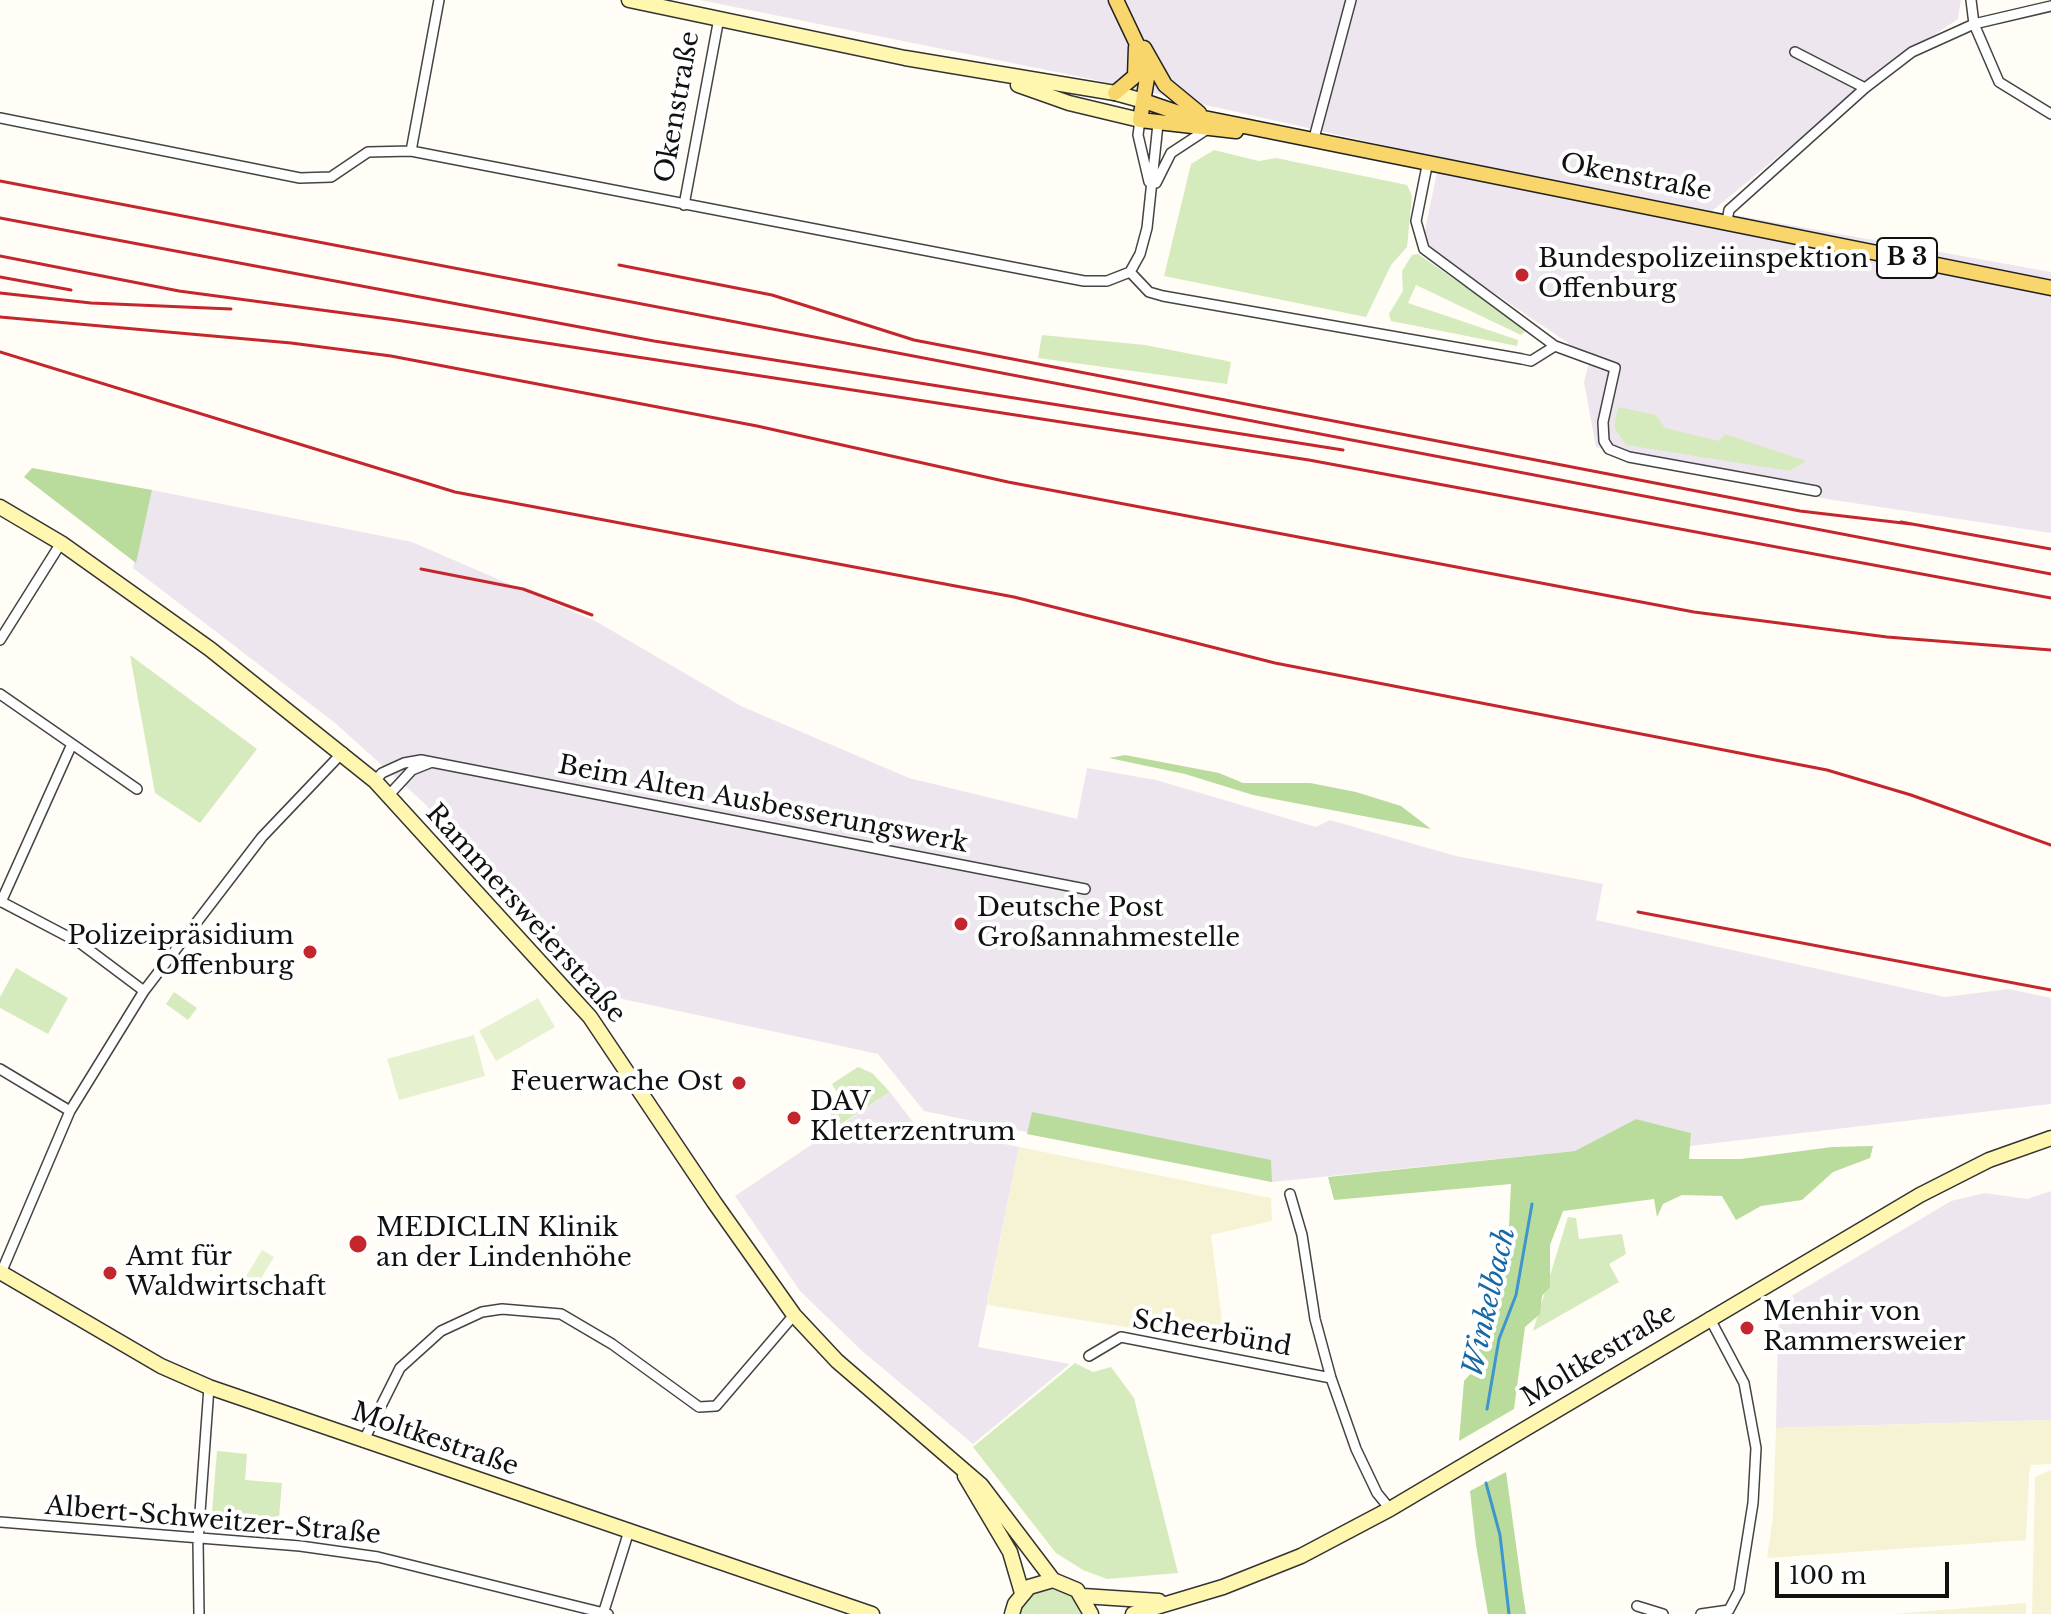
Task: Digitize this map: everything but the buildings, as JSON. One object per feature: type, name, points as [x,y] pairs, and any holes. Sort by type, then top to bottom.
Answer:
[{"type":"main road","name":"B 3","points":[[1116,0],[1136,39],[1147,78],[1140,120]]},
{"type":"main road","name":"B 3","points":[[1136,39],[1153,57],[1165,85],[1208,124]]},
{"type":"main road","points":[[1115,93],[1135,76],[1136,39]]},
{"type":"main road","points":[[1158,124],[1165,85]]},
{"type":"main road","name":"Okenstraße","points":[[1144,101],[1208,124]]},
{"type":"main road","name":"Okenstraße","points":[[1140,120],[1285,133],[1727,221]]},
{"type":"main road","name":"B 3","points":[[1727,221],[2051,288]]},
{"type":"street","points":[[411,151],[439,0]]},
{"type":"street","name":"Okenstraße","points":[[629,0],[991,75],[1115,93],[1144,101]]},
{"type":"street","points":[[1314,138],[1351,0]]},
{"type":"street","points":[[1971,0],[1974,24],[1999,82],[2051,114]]},
{"type":"street","name":"Okenstraße","points":[[1727,221],[1729,210],[1865,88],[1912,52],[1974,24],[2051,6]]},
{"type":"street","name":"Okenstraße","points":[[684,205],[719,18]]},
{"type":"street","points":[[1795,52],[1865,88]]},
{"type":"street","name":"Okenstraße","points":[[991,75],[1069,103],[1140,120]]},
{"type":"street","points":[[0,118],[300,178],[331,177],[368,152],[411,151],[1084,281],[1107,281],[1130,272],[1140,254],[1151,193],[1158,124]]},
{"type":"street","points":[[1140,120],[1138,135],[1151,193]]},
{"type":"street","points":[[1151,193],[1171,153],[1208,124]]},
{"type":"street","points":[[1428,161],[1416,221],[1424,249],[1555,346],[1615,368],[1603,422],[1604,441],[1609,449],[1629,457],[1816,491]]},
{"type":"street","points":[[1130,272],[1149,292],[1163,296],[1531,361],[1555,346]]},
{"type":"street","name":"Rammersweierstraße","points":[[0,507],[61,543],[218,654],[343,752],[375,781],[590,1017],[794,1315],[837,1361],[981,1485],[1053,1580]]},
{"type":"street","points":[[0,640],[61,543]]},
{"type":"street","points":[[0,694],[137,789]]},
{"type":"street","points":[[72,744],[1,902],[80,943],[144,991]]},
{"type":"street","points":[[1,1272],[70,1111],[144,991],[262,837],[343,752]]},
{"type":"street","points":[[388,796],[412,770],[432,762]]},
{"type":"street","name":"Beim Alten Ausbesserungswerk","points":[[375,781],[382,773],[404,763],[432,762],[1085,889]]},
{"type":"street","points":[[0,1069],[70,1111]]},
{"type":"street","name":"Moltkestraße","points":[[1133,1614],[1167,1601],[1223,1587],[1301,1556],[1390,1509],[1709,1317],[1920,1195],[1989,1160],[2051,1138]]},
{"type":"street","name":"Scheerbünd","points":[[1290,1194],[1302,1235],[1315,1319],[1331,1378],[1356,1449],[1377,1493],[1390,1509]]},
{"type":"street","name":"Moltkestraße","points":[[1,1272],[122,1345],[209,1387],[872,1614]]},
{"type":"street","points":[[363,1442],[400,1368],[441,1331],[482,1312],[513,1309],[561,1314],[612,1344],[699,1407],[716,1406],[794,1315]]},
{"type":"street","points":[[1701,1614],[1729,1610],[1739,1591],[1753,1503],[1756,1448],[1744,1383],[1709,1317]]},
{"type":"street","name":"Scheerbünd","points":[[1089,1356],[1121,1337],[1331,1378]]},
{"type":"street","points":[[199,1614],[198,1540],[209,1387]]},
{"type":"street","name":"Rammersweierstraße","points":[[963,1472],[1010,1552],[1013,1606]]},
{"type":"street","name":"Albert-Schweitzer-Straße","points":[[0,1522],[300,1546],[378,1557],[605,1614]]},
{"type":"street","points":[[605,1614],[629,1531]]},
{"type":"street","points":[[1013,1606],[1036,1583],[1053,1580],[1070,1585],[1083,1596],[1091,1614]]},
{"type":"street","name":"Moltkestraße","points":[[1083,1596],[1167,1601]]},
{"type":"street","points":[[1637,1606],[1663,1614]]},
{"type":"shaded area","points":[[700,0],[1961,0],[1958,19],[1889,65],[1712,211],[2051,272],[2051,533],[1827,499],[1646,463],[1596,447],[1584,382],[1590,358],[1422,244],[1440,158],[1091,79]]},
{"type":"shaded area","points":[[152,490],[412,542],[597,622],[741,706],[909,778],[1077,819],[1087,768],[1156,780],[1316,827],[1330,820],[1456,856],[1603,884],[1596,920],[1945,997],[2009,989],[2051,998],[2051,1104],[1690,1146],[1691,1133],[1636,1119],[1575,1151],[1272,1182],[924,1111],[878,1054],[590,992],[424,803],[335,723],[133,568]]},
{"type":"shaded area","points":[[890,1092],[916,1126],[1019,1147],[978,1347],[1070,1364],[973,1444],[861,1350],[800,1291],[735,1196]]},
{"type":"shaded area","points":[[1019,1147],[1271,1198],[1272,1221],[1211,1235],[1225,1343],[987,1305]]},
{"type":"shaded area","points":[[2051,1191],[2051,1420],[1776,1428],[1778,1327],[1788,1298],[1951,1201],[1985,1193],[2027,1199]]},
{"type":"shaded area","points":[[2051,1420],[2051,1464],[2031,1465],[2026,1540],[1767,1558],[1773,1517],[1776,1428]]},
{"type":"shaded area","points":[[2051,1470],[2051,1614],[2032,1614],[2035,1477]]},
{"type":"shaded area","points":[[2026,1603],[2026,1614],[1893,1614]]},
{"type":"green space","points":[[1214,150],[1259,161],[1276,158],[1407,185],[1412,196],[1407,247],[1391,265],[1366,317],[1164,276],[1191,164]]},
{"type":"green space","points":[[1418,254],[1527,330],[1521,335],[1416,285],[1408,303],[1518,340],[1517,346],[1391,321],[1389,314],[1403,291],[1402,271],[1412,255]]},
{"type":"green space","points":[[1042,335],[1145,345],[1231,362],[1227,384],[1038,358]]},
{"type":"green space","points":[[1618,407],[1656,415],[1665,428],[1719,441],[1725,434],[1806,461],[1790,471],[1626,445],[1614,427]]},
{"type":"green space","points":[[32,468],[152,490],[136,563],[24,477]]},
{"type":"green space","points":[[130,655],[257,749],[200,823],[155,793]]},
{"type":"green space","points":[[1125,755],[1219,773],[1243,783],[1310,783],[1356,792],[1401,806],[1431,829],[1253,795],[1185,774],[1109,758]]},
{"type":"green space","points":[[16,968],[68,998],[48,1034],[0,1008],[0,997]]},
{"type":"green space","points":[[174,992],[197,1008],[188,1020],[166,1004]]},
{"type":"green space","points":[[538,998],[555,1027],[496,1061],[479,1031]]},
{"type":"green space","points":[[474,1035],[485,1076],[399,1100],[387,1059]]},
{"type":"green space","points":[[858,1067],[872,1073],[890,1092],[838,1126],[823,1102],[838,1094],[832,1084]]},
{"type":"green space","points":[[1032,1112],[1271,1160],[1272,1182],[1027,1134]]},
{"type":"green space","points":[[1636,1119],[1691,1133],[1689,1159],[1741,1159],[1832,1147],[1873,1146],[1870,1158],[1833,1172],[1802,1200],[1761,1206],[1736,1220],[1722,1196],[1682,1195],[1663,1204],[1657,1217],[1654,1199],[1563,1211],[1550,1245],[1550,1287],[1542,1296],[1540,1314],[1525,1327],[1514,1409],[1459,1441],[1464,1381],[1473,1371],[1479,1312],[1501,1299],[1495,1274],[1513,1244],[1509,1226],[1511,1184],[1334,1200],[1328,1177],[1575,1151]]},
{"type":"green space","points":[[1568,1217],[1576,1218],[1579,1239],[1622,1234],[1626,1254],[1609,1264],[1619,1282],[1533,1331]]},
{"type":"green space","points":[[262,1250],[274,1257],[257,1285],[245,1278]]},
{"type":"green space","points":[[1075,1363],[1093,1372],[1111,1367],[1134,1398],[1178,1573],[1107,1579],[1083,1570],[1056,1553],[973,1447]]},
{"type":"green space","points":[[217,1451],[247,1454],[245,1480],[282,1483],[278,1529],[211,1524]]},
{"type":"green space","points":[[1506,1472],[1526,1614],[1488,1614],[1476,1545],[1470,1491]]},
{"type":"green space","points":[[1042,1588],[1064,1591],[1073,1597],[1081,1614],[1017,1614],[1032,1592]]},
{"type":"waterway","name":"Winkelbach","points":[[1487,1409],[1499,1339],[1516,1295],[1532,1204]]},
{"type":"waterway","name":"Winkelbach","points":[[1486,1483],[1500,1535],[1509,1614]]},
{"type":"railway","points":[[0,181],[2051,574]]},
{"type":"railway","points":[[0,218],[654,341],[1343,450]]},
{"type":"railway","points":[[0,256],[179,291],[396,320],[1309,460],[2051,598]]},
{"type":"railway","points":[[619,265],[772,295],[914,340],[1800,511],[1911,524]]},
{"type":"railway","points":[[0,277],[71,290]]},
{"type":"railway","points":[[0,293],[91,303],[231,309]]},
{"type":"railway","points":[[0,317],[291,343],[391,356],[757,426],[1008,482],[1694,612],[1887,637],[2051,650]]},
{"type":"railway","points":[[0,352],[455,492],[1014,597],[1275,663],[1827,770],[1911,795],[2051,845]]},
{"type":"railway","points":[[1901,522],[2051,549]]},
{"type":"railway","points":[[421,569],[523,589],[592,615]]},
{"type":"railway","points":[[1638,912],[2051,990]]},
{"type":"place","name":"Bundespolizeiinspektion Offenburg","points":[[1522,275]]},
{"type":"place","name":"Deutsche Post Großannahmestelle","points":[[961,924]]},
{"type":"place","name":"Polizeipräsidium Offenburg","points":[[310,952]]},
{"type":"place","name":"Feuerwache Ost","points":[[739,1083]]},
{"type":"place","name":"DAV Kletterzentrum","points":[[794,1118]]},
{"type":"place","name":"MEDICLIN Klinik an der Lindenhöhe","points":[[358,1244]]},
{"type":"place","name":"Amt für Waldwirtschaft","points":[[110,1273]]},
{"type":"place","name":"Menhir von Rammersweier","points":[[1747,1328]]}]
